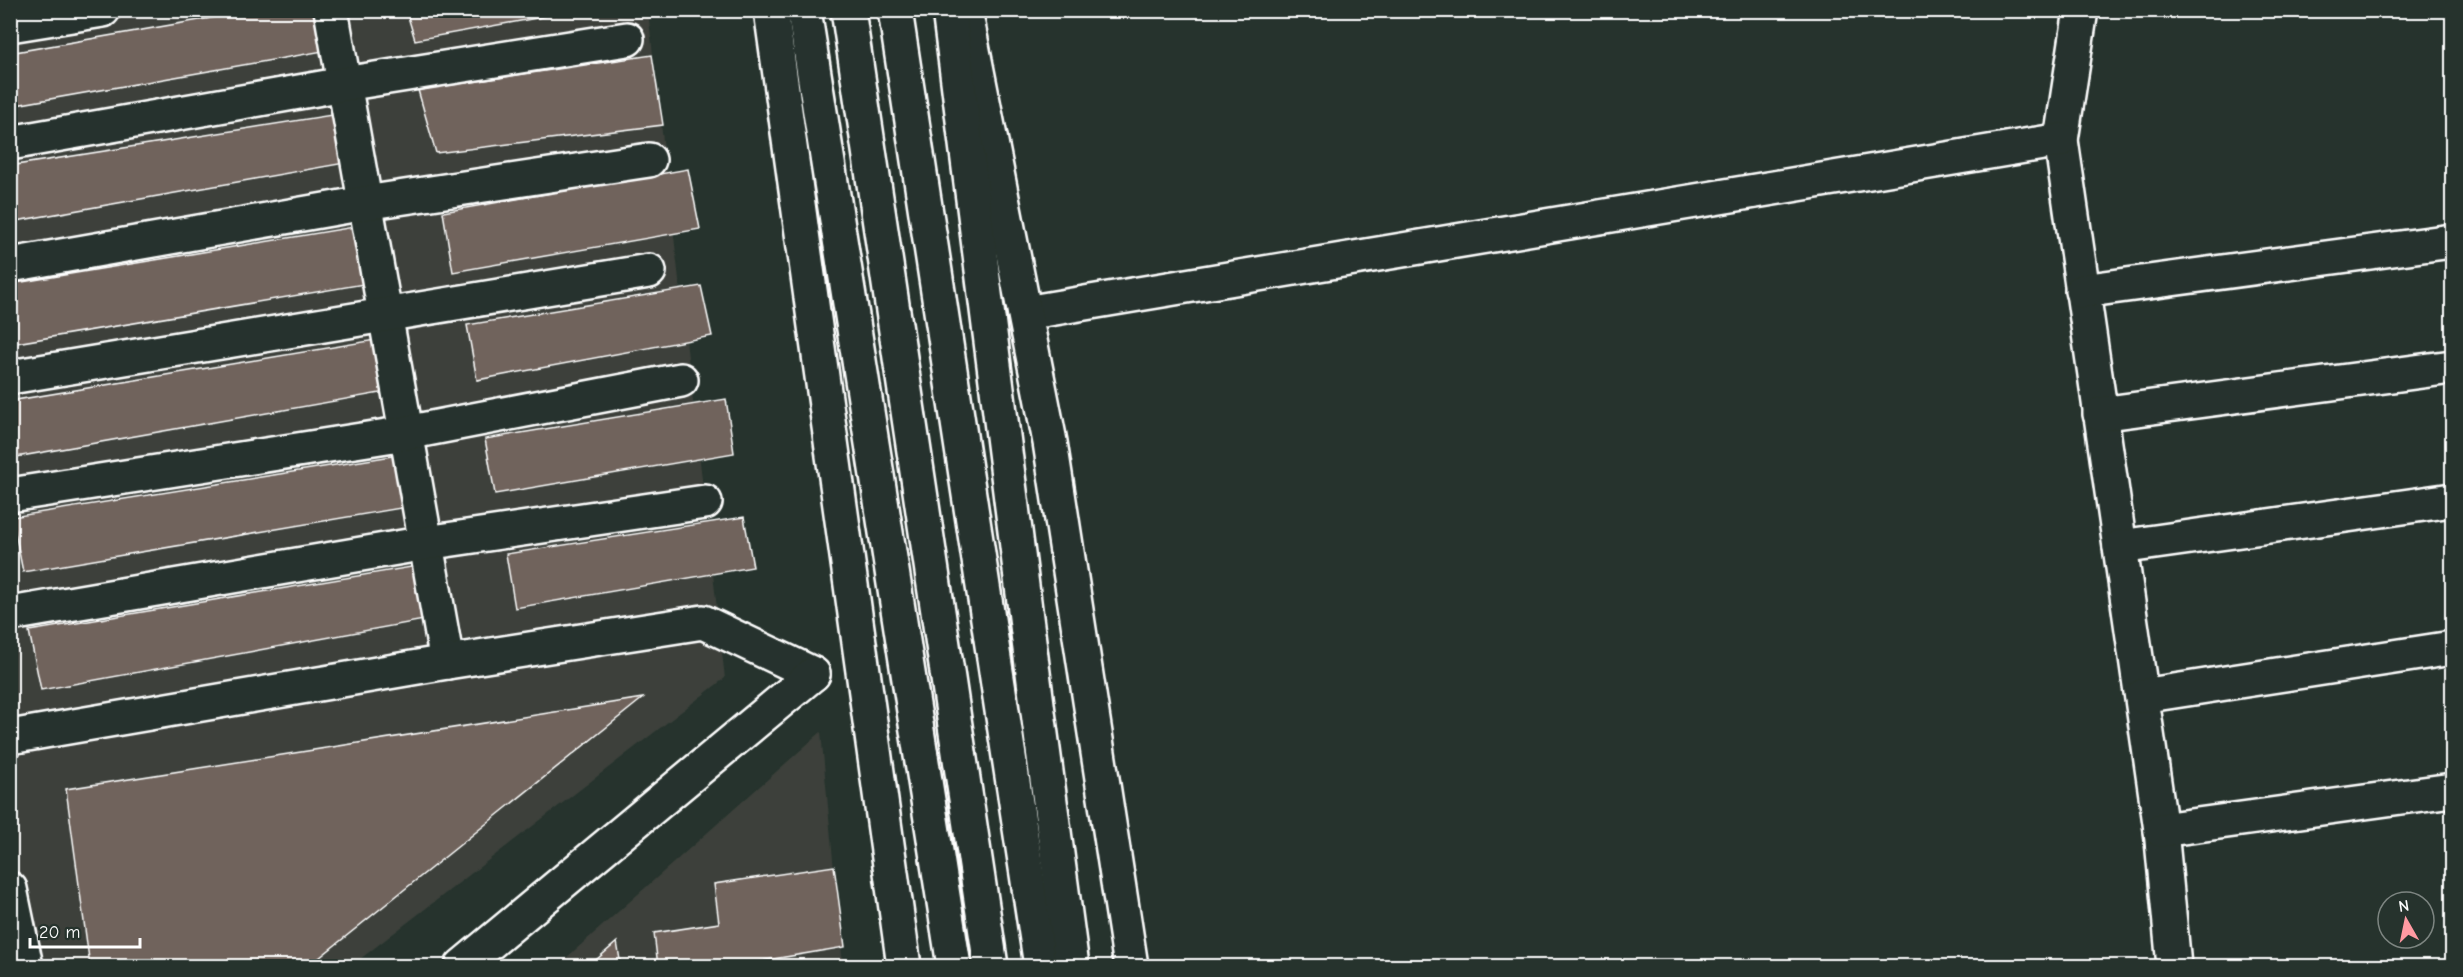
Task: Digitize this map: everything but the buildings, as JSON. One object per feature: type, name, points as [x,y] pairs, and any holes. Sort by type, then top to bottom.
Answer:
[{"type":"main road","points":[[10,25],[103,10]]},
{"type":"main road","points":[[331,10],[447,662]]},
{"type":"main road","points":[[771,10],[904,966]]},
{"type":"main road","points":[[804,10],[954,966]]},
{"type":"main road","points":[[848,10],[992,966]]},
{"type":"main road","points":[[895,10],[1041,966]]},
{"type":"main road","points":[[949,10],[1072,966]]},
{"type":"main road","points":[[965,10],[1050,442],[1131,966]]},
{"type":"main road","points":[[2081,10],[2061,140],[2161,830],[2174,966]]},
{"type":"main road","points":[[10,143],[344,84],[627,39]]},
{"type":"main road","points":[[1024,313],[2061,140]]},
{"type":"main road","points":[[10,266],[365,203],[649,160]]},
{"type":"main road","points":[[2082,291],[2452,241]]},
{"type":"main road","points":[[10,377],[649,272]]},
{"type":"main road","points":[[2100,414],[2452,367]]},
{"type":"main road","points":[[10,495],[406,433],[681,380]]},
{"type":"main road","points":[[2120,548],[2452,500]]},
{"type":"main road","points":[[10,614],[426,543],[705,502]]},
{"type":"main road","points":[[10,737],[447,662],[703,622],[813,674],[462,966]]},
{"type":"main road","points":[[2142,696],[2452,648]]},
{"type":"main road","points":[[2161,830],[2452,790]]},
{"type":"main road","points":[[10,889],[26,966]]},
{"type":"shaded area","points":[[10,11],[648,11],[725,678],[351,966],[11,966]]},
{"type":"shaded area","points":[[821,732],[843,966],[557,966]]}]
